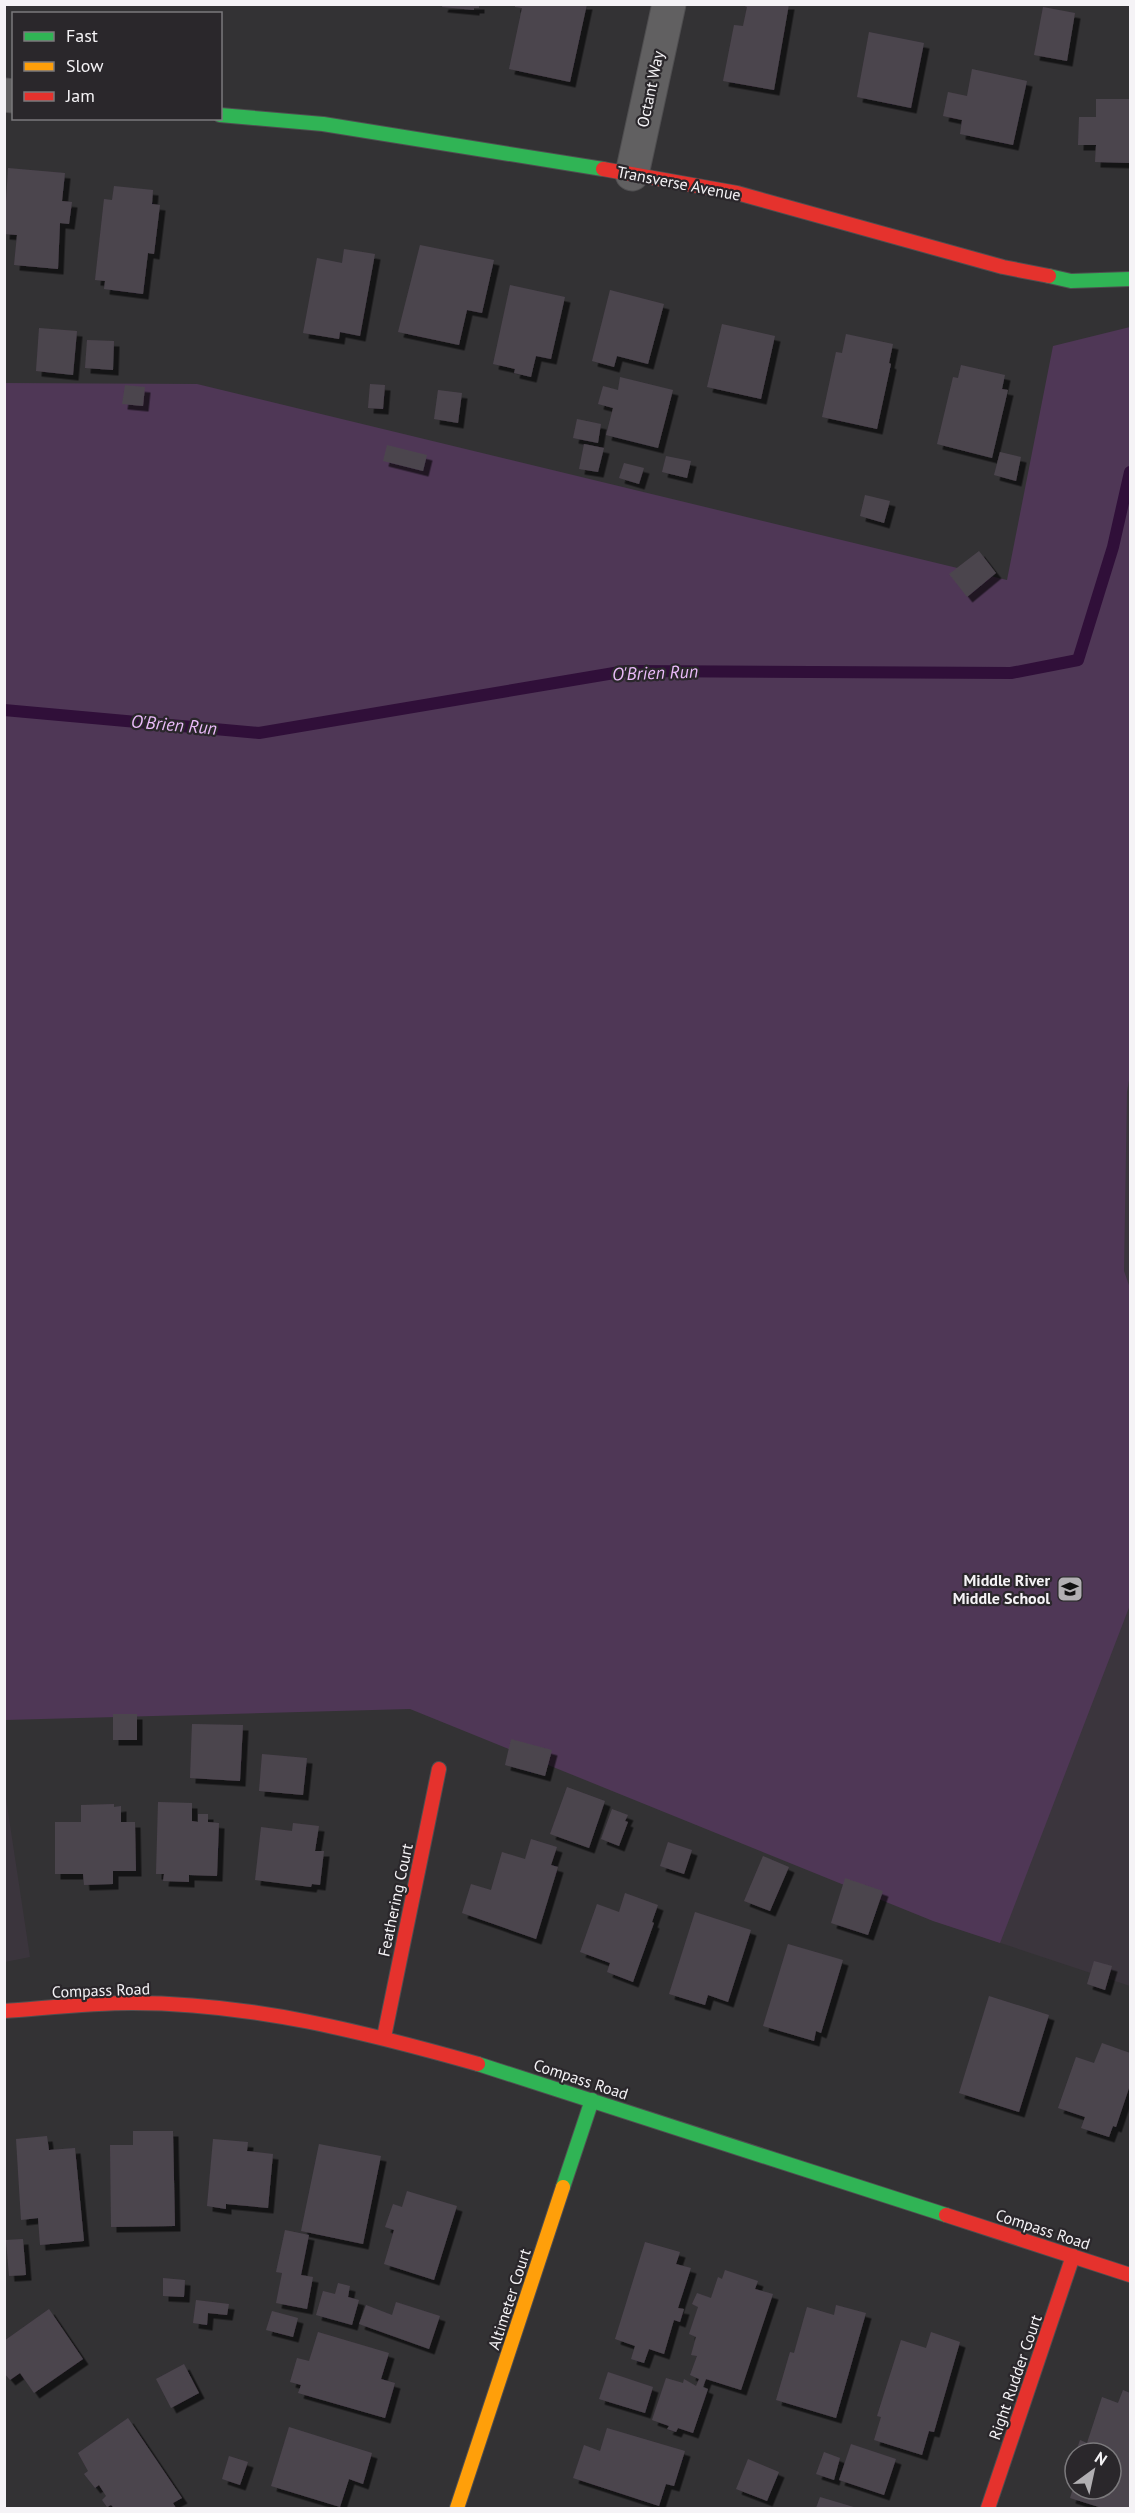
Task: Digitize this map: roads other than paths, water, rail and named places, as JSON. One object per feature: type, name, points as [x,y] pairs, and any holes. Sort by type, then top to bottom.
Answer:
[{"type":"street","name":"Octant Way","points":[[632,174],[669,4]]},
{"type":"street","name":"Transverse Avenue","points":[[222,115],[322,124],[632,174],[748,196],[1003,267],[1071,281],[1131,279]]},
{"type":"street","name":"Feathering Court","points":[[384,2037],[439,1769]]},
{"type":"street","name":"Compass Road","points":[[4,2011],[132,2003],[217,2008],[289,2016],[384,2037],[483,2065],[1131,2275]]},
{"type":"street","name":"Altimeter Court","points":[[457,2508],[592,2100]]},
{"type":"street","name":"Right Rudder Court","points":[[988,2508],[1072,2256]]},
{"type":"waterway","name":"O'Brien Run","points":[[4,710],[259,733],[626,671],[1011,673],[1078,660],[1113,547],[1130,472]]},
{"type":"place","name":"Middle River Middle School","points":[[1070,1589]]}]
